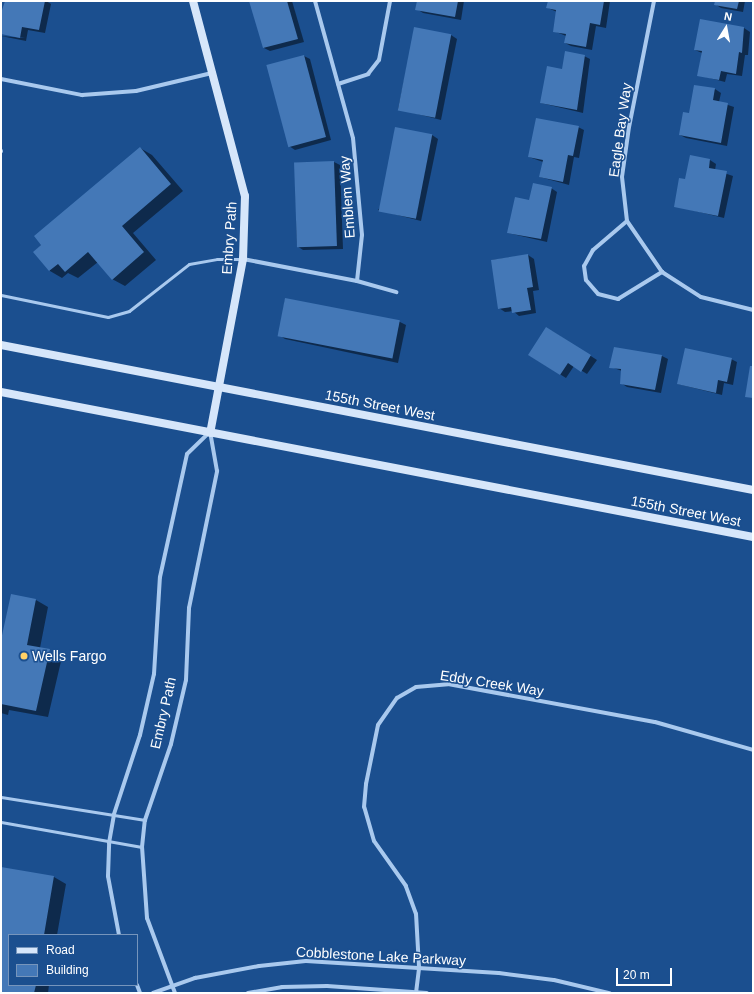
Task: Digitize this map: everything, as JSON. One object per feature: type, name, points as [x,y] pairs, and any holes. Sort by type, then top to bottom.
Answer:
[{"type":"street","name":"Embry Path","points":[[175,993],[171,986],[147,918],[142,847],[146,820],[171,744],[186,680],[189,608],[217,472],[210,433],[243,259],[245,196],[194,1]]},
{"type":"street","name":"Emblem Way","points":[[315,1],[353,138],[362,235],[357,281]]},
{"type":"street","points":[[338,84],[368,74],[379,60],[390,1]]},
{"type":"street","name":"Eagle Bay Way","points":[[654,1],[629,127],[622,177],[627,221],[662,272],[701,297],[753,310]]},
{"type":"street","points":[[1,80],[82,95],[136,92],[212,73]]},
{"type":"street","points":[[627,221],[593,250],[584,266],[586,280],[598,294],[618,299],[662,272]]},
{"type":"street","points":[[243,259],[357,281],[396,292]]},
{"type":"street","name":"155th Street West","points":[[1,345],[753,490]]},
{"type":"street","name":"155th Street West","points":[[1,392],[753,537]]},
{"type":"street","name":"Embry Path","points":[[119,934],[108,876],[109,843],[114,814],[140,735],[154,674],[160,578],[187,454],[210,433]]},
{"type":"street","name":"Eddy Creek Way","points":[[416,992],[419,967],[418,930],[412,900],[406,886],[374,841],[364,808],[366,784],[378,725],[389,706],[406,692],[426,685],[448,684],[655,722],[753,750]]},
{"type":"street","name":"Cobblestone Lake Parkway","points":[[153,993],[171,986],[260,966],[306,961],[419,967],[554,980],[609,993]]},
{"type":"street","points":[[248,993],[282,987],[327,986],[427,993]]},
{"type":"lane","points":[[1,295],[108,317],[129,311],[189,264],[217,259],[243,259]]},
{"type":"lane","points":[[1,797],[146,820]]},
{"type":"lane","points":[[1,822],[109,843],[142,847]]},
{"type":"building","points":[[5,1],[45,1],[39,30],[22,27],[20,38],[1,34],[1,13]]},
{"type":"building","points":[[249,1],[287,1],[298,39],[263,48]]},
{"type":"building","points":[[417,1],[458,1],[455,17],[415,10]]},
{"type":"building","points":[[548,1],[604,1],[600,25],[590,23],[586,47],[564,43],[566,34],[553,32],[556,10],[546,8]]},
{"type":"building","points":[[715,1],[739,1],[737,9],[714,5]]},
{"type":"building","points":[[700,19],[744,27],[742,53],[739,52],[736,74],[721,71],[719,80],[697,76],[702,51],[694,50]]},
{"type":"building","points":[[414,27],[451,34],[435,118],[398,110]]},
{"type":"building","points":[[565,51],[585,55],[577,110],[540,103],[547,66],[562,69]]},
{"type":"building","points":[[304,55],[326,137],[288,147],[266,65]]},
{"type":"building","points":[[694,85],[715,88],[713,100],[728,103],[721,143],[679,135],[683,112],[689,113]]},
{"type":"building","points":[[536,118],[579,126],[573,156],[568,155],[563,182],[539,177],[543,160],[528,157]]},
{"type":"building","points":[[395,127],[432,134],[416,219],[379,211]]},
{"type":"building","points":[[140,147],[171,184],[122,226],[144,252],[112,280],[88,252],[65,272],[58,264],[49,271],[33,252],[41,245],[34,236]]},
{"type":"building","points":[[690,155],[710,159],[709,168],[727,171],[718,216],[674,207],[679,178],[685,179]]},
{"type":"building","points":[[334,161],[337,246],[297,247],[294,162]]},
{"type":"building","points":[[533,183],[552,187],[541,239],[507,233],[515,197],[529,200]]},
{"type":"building","points":[[528,254],[533,287],[527,288],[531,310],[512,313],[511,307],[498,309],[491,260]]},
{"type":"building","points":[[285,298],[400,320],[392,359],[278,336]]},
{"type":"building","points":[[546,327],[591,355],[581,372],[568,363],[560,375],[528,355]]},
{"type":"building","points":[[614,347],[662,355],[655,390],[620,384],[621,369],[609,368]]},
{"type":"building","points":[[685,348],[732,358],[727,382],[718,380],[716,393],[677,384]]},
{"type":"building","points":[[750,366],[753,366],[753,398],[745,397]]},
{"type":"building","name":"Wells Fargo","points":[[11,594],[36,599],[27,645],[50,649],[36,711],[1,704],[1,640]]},
{"type":"building","points":[[1,867],[54,876],[44,934],[8,934],[8,986],[36,986],[34,993],[1,993]]},
{"type":"place","name":"Wells Fargo","points":[[24,656]]}]
